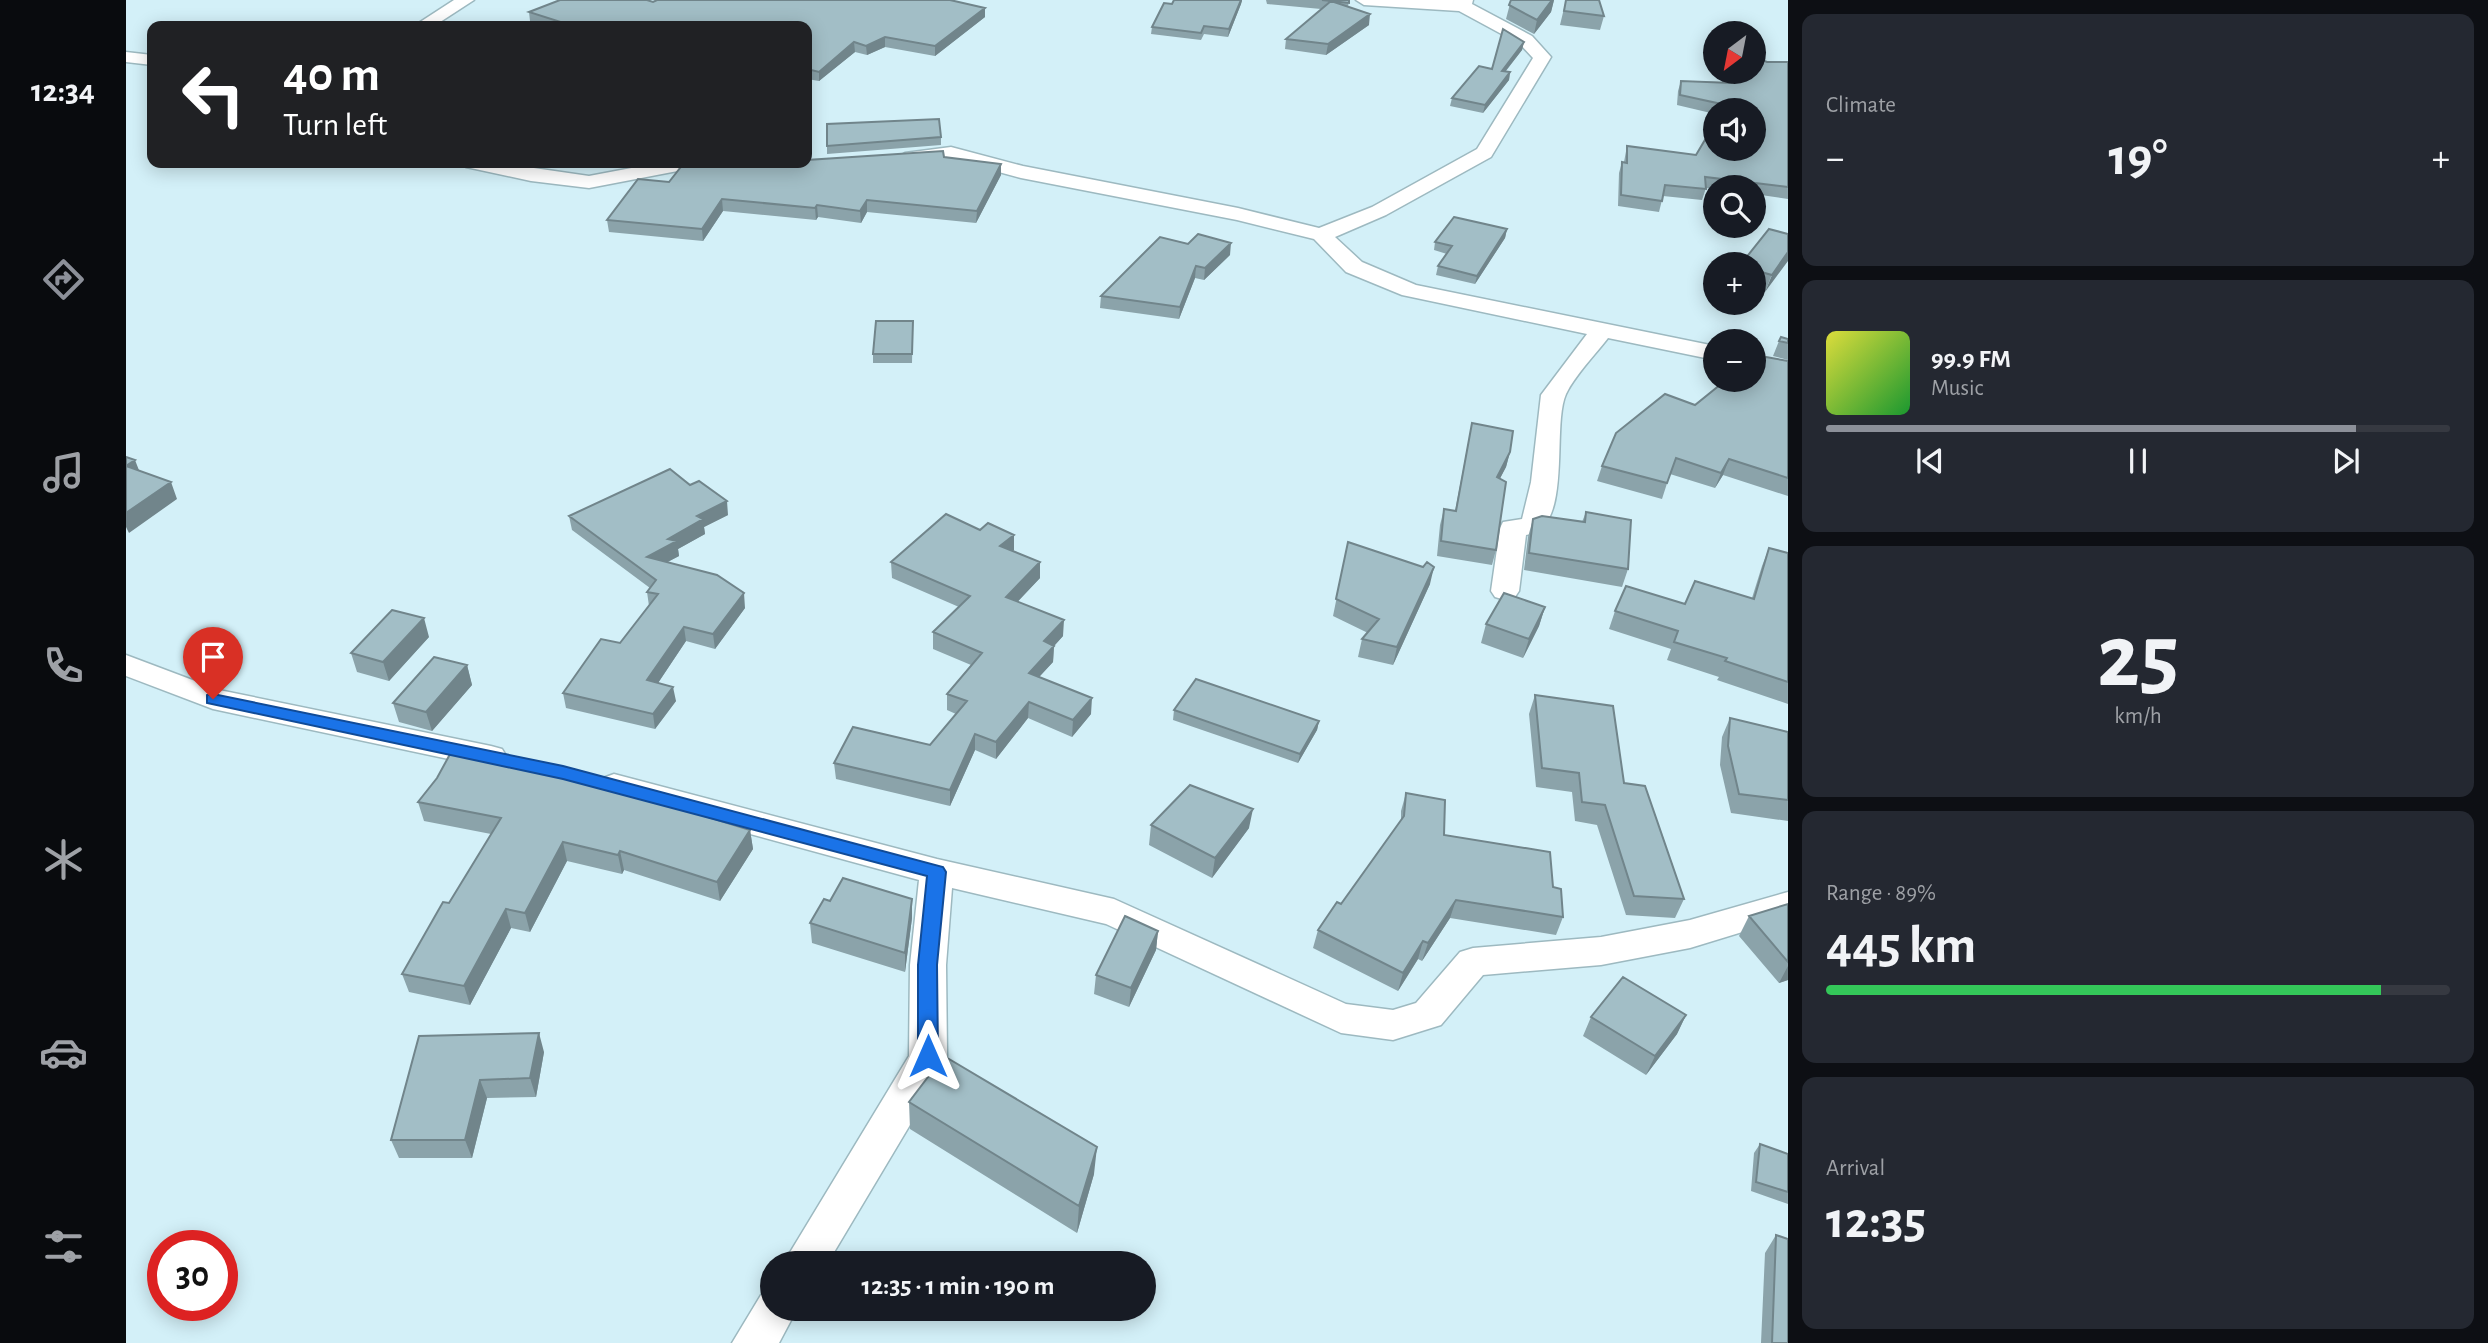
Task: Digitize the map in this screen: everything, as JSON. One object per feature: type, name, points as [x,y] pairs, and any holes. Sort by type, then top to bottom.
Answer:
[{"type":"street","points":[[430,21],[466,0]]},
{"type":"street","points":[[1321,235],[1379,211],[1484,153],[1542,57],[1526,40],[1464,3],[1364,0]]},
{"type":"street","points":[[126,57],[147,59]]},
{"type":"street","points":[[890,160],[951,153],[1021,172],[1238,214],[1321,235],[1354,267],[1410,289],[1703,351]]},
{"type":"street","points":[[497,168],[531,175],[589,181],[660,168]]},
{"type":"street","points":[[1505,591],[1513,527],[1530,527],[1535,523],[1544,482],[1553,395],[1602,330]]},
{"type":"street","points":[[126,665],[213,699],[522,764]]},
{"type":"street","points":[[590,779],[937,872],[1114,912],[1341,1018],[1393,1025],[1428,1014],[1473,962],[1601,951],[1690,934],[1788,905]]},
{"type":"street","points":[[812,1251],[913,1087],[928,1056],[928,965],[937,872]]},
{"type":"street","points":[[754,1343],[768,1321]]},
{"type":"building","points":[[560,0],[950,0],[985,8],[935,46],[885,37],[866,46],[854,42],[819,72],[812,70],[812,21],[557,21],[529,12]]},
{"type":"building","points":[[1174,0],[1241,0],[1229,29],[1204,26],[1201,33],[1152,27],[1164,3],[1172,4]]},
{"type":"building","points":[[1322,0],[1349,0],[1349,3]]},
{"type":"building","points":[[1511,0],[1552,0],[1537,20],[1509,5]]},
{"type":"building","points":[[1566,0],[1599,0],[1604,16],[1564,11]]},
{"type":"building","points":[[1331,1],[1370,14],[1328,44],[1286,39]]},
{"type":"building","points":[[1503,29],[1524,42],[1502,71],[1510,72],[1485,105],[1452,98],[1479,66],[1492,69]]},
{"type":"building","points":[[1766,62],[1788,62],[1788,187],[1766,184],[1766,175],[1703,175],[1703,189],[1665,185],[1662,201],[1621,195],[1622,162],[1627,163],[1627,146],[1696,155],[1703,143],[1703,161],[1766,161],[1766,98],[1703,100],[1680,95],[1681,81],[1703,82],[1703,84],[1766,84]]},
{"type":"building","points":[[939,119],[941,137],[827,146],[827,124]]},
{"type":"building","points":[[943,151],[944,157],[1001,164],[977,211],[867,200],[860,211],[817,205],[815,208],[722,199],[702,229],[607,220],[638,179],[669,182],[680,168],[812,168],[812,160]]},
{"type":"building","points":[[1454,217],[1507,229],[1477,276],[1438,266],[1452,246],[1435,242]]},
{"type":"building","points":[[1769,229],[1788,234],[1788,252],[1772,275],[1766,273],[1766,252],[1751,252],[1762,238],[1766,238]]},
{"type":"building","points":[[1198,234],[1231,243],[1205,268],[1196,266],[1180,307],[1101,296],[1160,237],[1188,244]]},
{"type":"building","points":[[876,321],[913,321],[912,354],[873,354]]},
{"type":"building","points":[[1781,337],[1788,339],[1788,343],[1779,341]]},
{"type":"building","points":[[1766,357],[1788,361],[1788,478],[1729,459],[1721,473],[1676,458],[1667,483],[1602,466],[1616,433],[1665,394],[1695,405],[1711,392],[1766,392]]},
{"type":"building","points":[[1472,423],[1513,431],[1510,452],[1497,477],[1506,482],[1496,550],[1441,541],[1444,509],[1456,511]]},
{"type":"building","points":[[126,457],[135,460],[126,466]]},
{"type":"building","points":[[126,466],[171,482],[126,513]]},
{"type":"building","points":[[670,469],[690,485],[699,481],[727,501],[697,516],[703,519],[668,539],[677,541],[647,557],[717,575],[744,593],[713,634],[684,627],[647,680],[673,687],[653,714],[563,693],[601,639],[620,643],[658,594],[647,592],[656,580],[569,516]]},
{"type":"building","points":[[1586,512],[1631,520],[1628,569],[1529,553],[1533,519],[1542,516],[1585,522]]},
{"type":"building","points":[[946,514],[980,530],[988,523],[1014,535],[1000,546],[1040,562],[1006,597],[1064,620],[1044,641],[1054,646],[1029,673],[1092,698],[1073,720],[1029,702],[996,742],[975,734],[950,790],[834,763],[853,727],[930,745],[967,701],[947,694],[982,653],[933,632],[970,596],[891,562]]},
{"type":"building","points":[[1348,542],[1423,567],[1427,562],[1434,567],[1397,647],[1362,639],[1379,619],[1336,599]]},
{"type":"building","points":[[1769,548],[1788,553],[1788,682],[1725,661],[1727,658],[1674,642],[1678,631],[1615,611],[1626,586],[1685,604],[1695,581],[1754,599]]},
{"type":"building","points":[[1504,593],[1545,607],[1529,639],[1486,624]]},
{"type":"building","points":[[392,610],[424,618],[383,662],[351,653]]},
{"type":"building","points":[[434,657],[467,665],[426,712],[393,703]]},
{"type":"building","points":[[1196,679],[1319,721],[1300,754],[1174,710]]},
{"type":"building","points":[[1535,695],[1613,706],[1624,783],[1645,786],[1684,899],[1634,896],[1605,805],[1582,802],[1579,773],[1542,768]]},
{"type":"building","points":[[1730,718],[1788,732],[1788,800],[1739,794],[1728,746]]},
{"type":"building","points":[[455,745],[558,767],[653,792],[649,799],[750,830],[717,882],[620,851],[618,855],[563,842],[525,913],[506,909],[464,986],[402,974],[443,902],[449,903],[501,818],[418,802],[437,778]]},
{"type":"building","points":[[1190,785],[1253,809],[1215,858],[1151,825]]},
{"type":"building","points":[[1406,793],[1445,800],[1444,835],[1550,852],[1553,887],[1561,889],[1563,917],[1456,900],[1428,943],[1423,941],[1403,973],[1318,930],[1337,902],[1341,904],[1404,816]]},
{"type":"building","points":[[843,878],[912,899],[905,953],[810,923],[824,899],[830,901]]},
{"type":"building","points":[[1788,904],[1788,962],[1749,916]]},
{"type":"building","points":[[1125,916],[1158,931],[1131,988],[1096,975]]},
{"type":"building","points":[[1623,977],[1686,1015],[1655,1056],[1591,1017]]},
{"type":"building","points":[[539,1033],[530,1078],[480,1080],[465,1140],[391,1140],[419,1036]]},
{"type":"building","points":[[944,1056],[1097,1147],[1079,1206],[909,1102]]},
{"type":"building","points":[[1760,1144],[1788,1154],[1788,1192],[1756,1182]]},
{"type":"building","points":[[1776,1235],[1788,1239],[1788,1343],[1772,1343]]},
{"type":"route","points":[[213,699],[563,772],[937,872],[928,965],[928,1056]]}]
